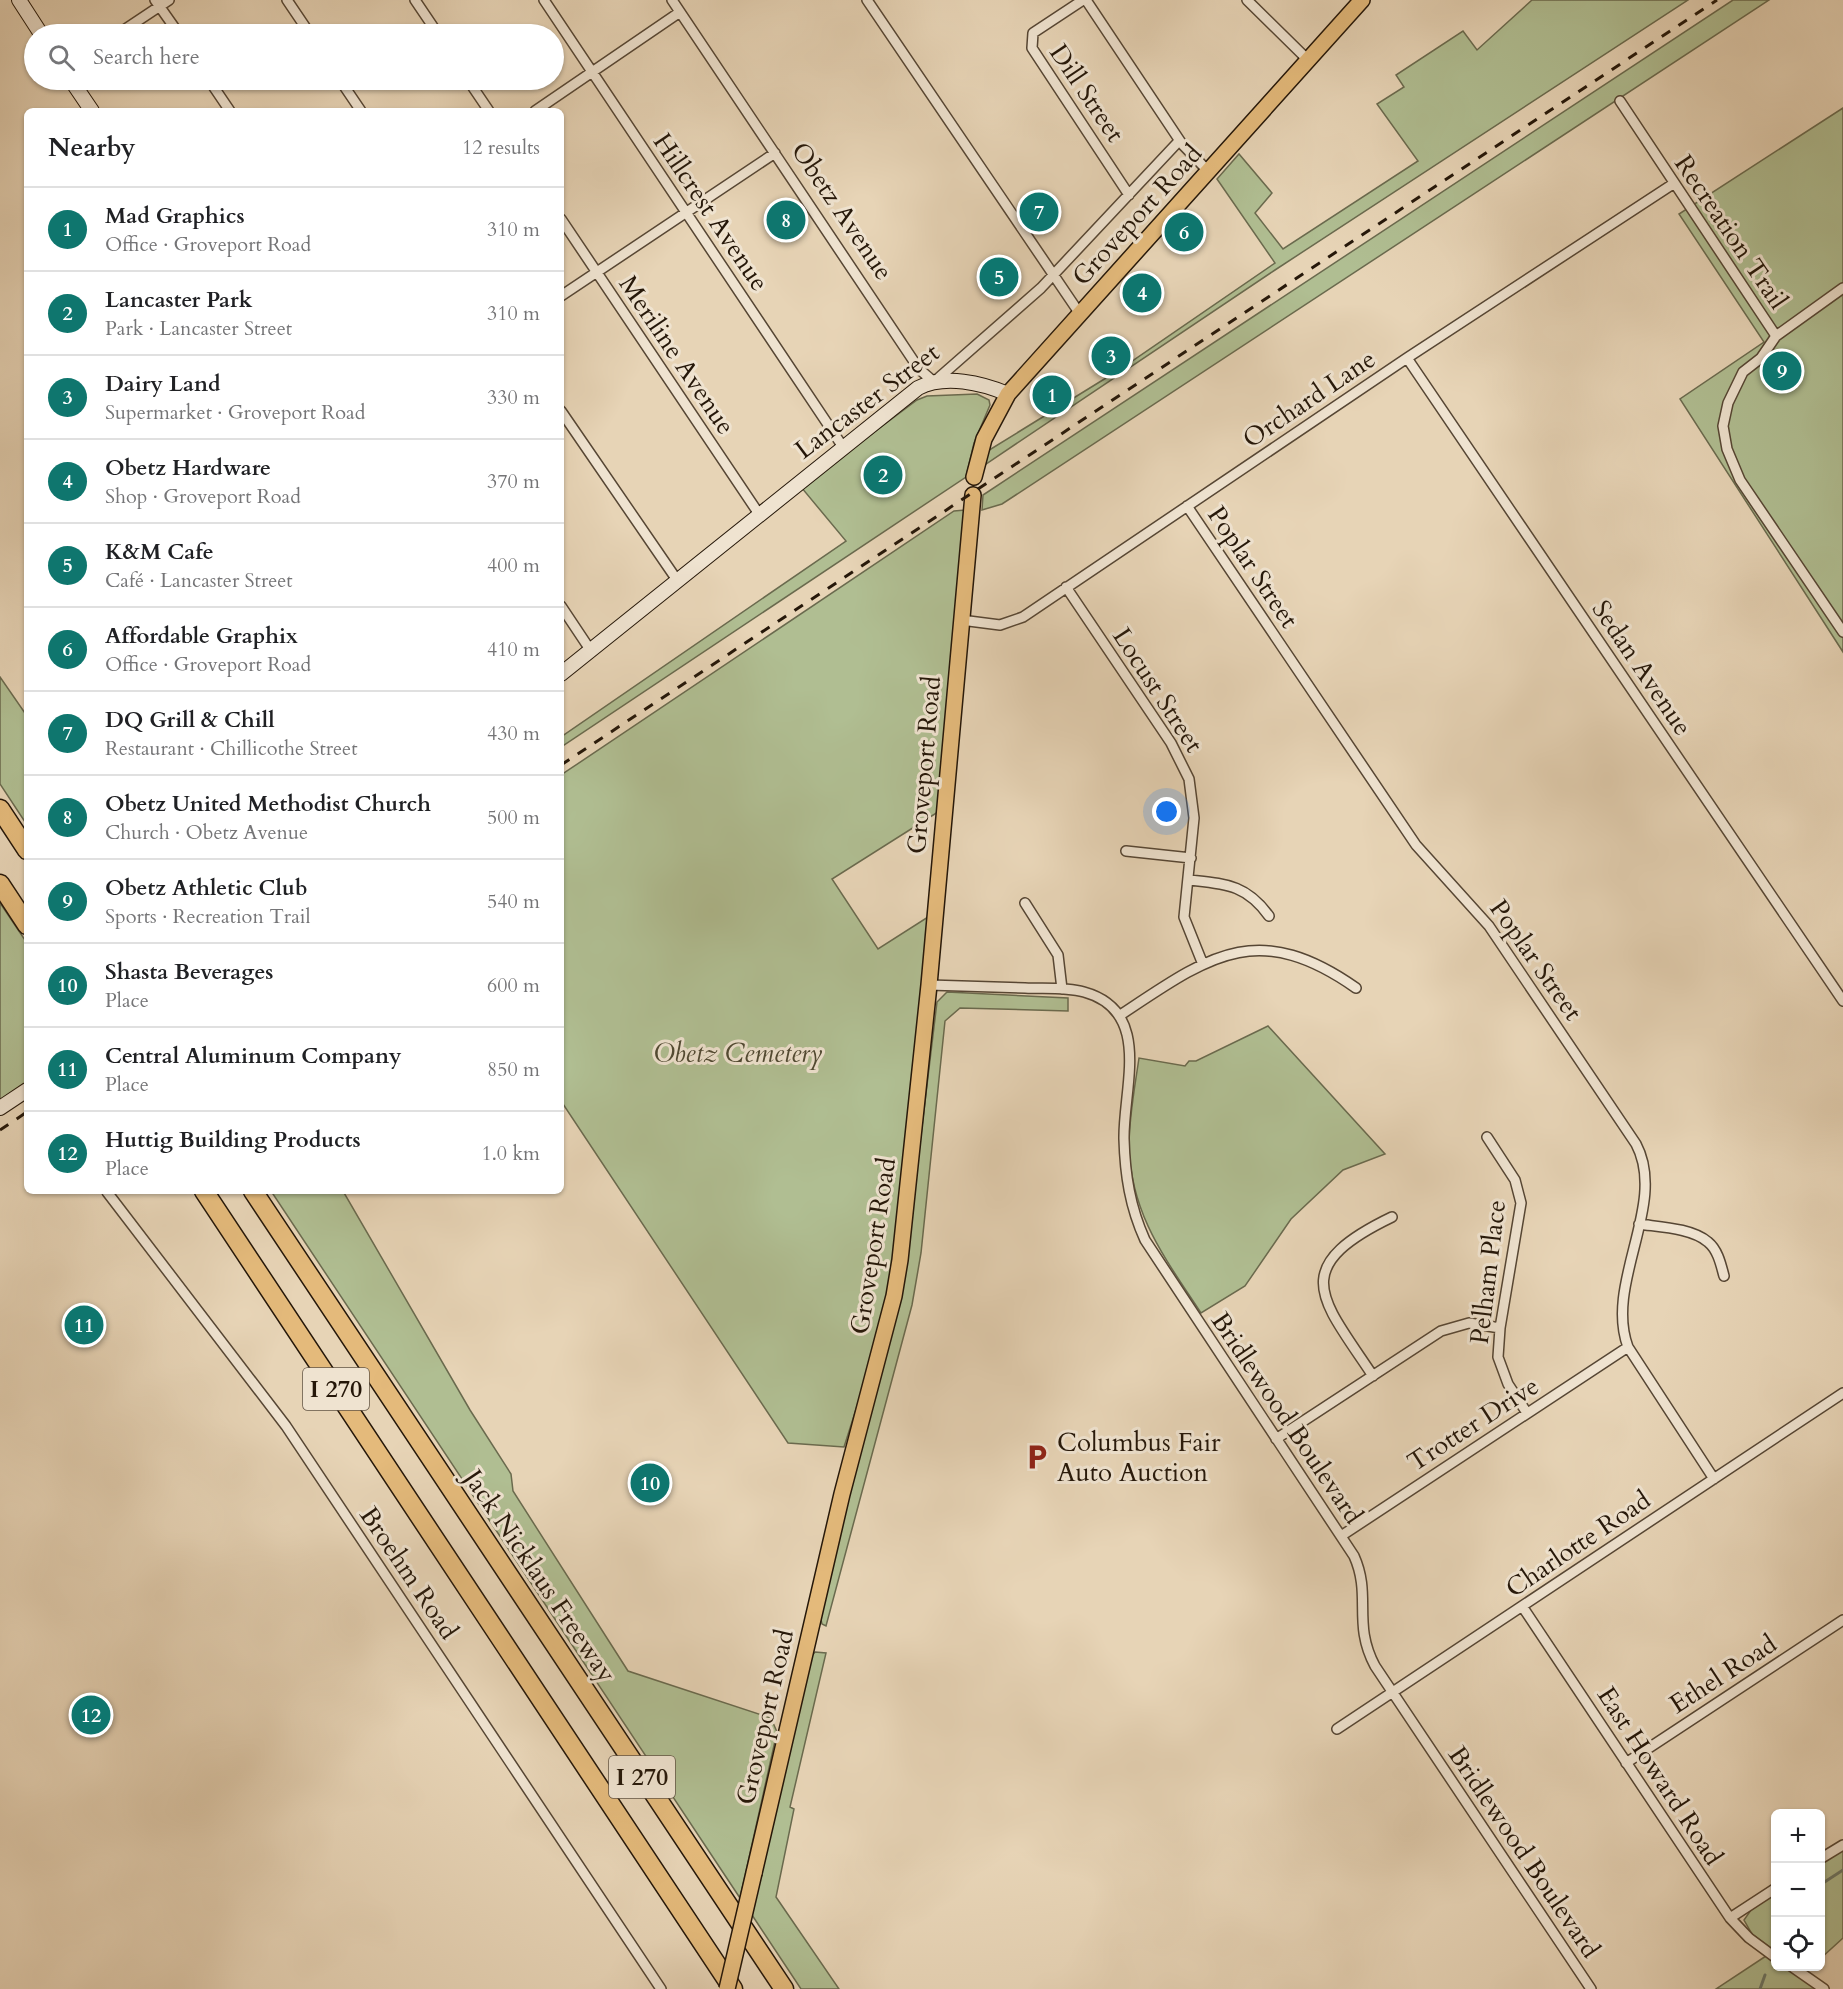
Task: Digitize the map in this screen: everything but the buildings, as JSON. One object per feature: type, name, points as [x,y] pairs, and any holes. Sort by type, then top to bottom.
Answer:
[{"type":"highway","points":[[0,809],[24,845]]},
{"type":"highway","points":[[0,884],[24,920]]},
{"type":"highway","name":"I 270","points":[[206,1194],[733,1989]]},
{"type":"highway","name":"Jack Nicklaus Freeway","points":[[255,1194],[784,1989]]},
{"type":"main road","name":"Groveport Road","points":[[974,477],[984,439],[1008,394],[1362,0]]},
{"type":"main road","name":"Groveport Road","points":[[727,1989],[839,1506],[894,1296],[910,1179],[973,495]]},
{"type":"street","points":[[19,0],[35,24]]},
{"type":"street","points":[[131,24],[158,3],[169,0]]},
{"type":"street","points":[[287,0],[303,24]]},
{"type":"street","points":[[416,0],[432,24]]},
{"type":"street","name":"Hillcrest Avenue","points":[[544,0],[560,24]]},
{"type":"street","name":"Obetz Avenue","points":[[672,0],[919,369],[934,382]]},
{"type":"street","points":[[867,0],[1080,314]]},
{"type":"street","points":[[1084,0],[1179,141],[1209,172]]},
{"type":"street","name":"Dill Street","points":[[1084,0],[1033,33],[1032,48],[1129,195]]},
{"type":"street","points":[[1247,0],[1308,60]]},
{"type":"street","points":[[158,3],[172,24]]},
{"type":"street","points":[[540,108],[680,12]]},
{"type":"street","name":"Hillcrest Avenue","points":[[564,30],[843,447]]},
{"type":"street","points":[[78,90],[90,108]]},
{"type":"street","points":[[215,90],[228,108]]},
{"type":"street","points":[[347,90],[359,108]]},
{"type":"street","points":[[475,90],[487,108]]},
{"type":"street","name":"Recreation Trail","points":[[1620,101],[1776,336],[1761,358],[1743,372],[1728,403],[1723,426],[1727,449],[1740,480],[1843,632]]},
{"type":"street","name":"Lancaster Street","points":[[564,672],[914,390],[934,382],[1053,276],[1179,141]]},
{"type":"street","points":[[564,294],[775,153]]},
{"type":"street","name":"Orchard Lane","points":[[961,620],[1000,625],[1012,622],[1407,358],[1673,184]]},
{"type":"street","name":"Meriline Avenue","points":[[564,224],[759,514]]},
{"type":"street","points":[[1776,336],[1843,288]]},
{"type":"street","name":"Sedan Avenue","points":[[1407,358],[1843,1001]]},
{"type":"street","points":[[934,382],[978,383],[1008,394]]},
{"type":"street","points":[[564,415],[677,580]]},
{"type":"street","name":"Poplar Street","points":[[1187,506],[1416,845],[1489,926],[1636,1144],[1645,1166],[1639,1224],[1622,1314],[1628,1347],[1714,1479]]},
{"type":"street","name":"Locust Street","points":[[1066,587],[1180,760],[1193,798],[1194,818],[1184,917],[1202,963]]},
{"type":"street","points":[[564,610],[591,651]]},
{"type":"street","points":[[1126,851],[1191,858]]},
{"type":"street","points":[[1189,880],[1239,889],[1251,895],[1269,916]]},
{"type":"street","points":[[1025,903],[1058,955],[1062,989]]},
{"type":"street","points":[[929,985],[1062,989],[1099,998],[1119,1016],[1202,963],[1248,951],[1279,952],[1313,961],[1356,988]]},
{"type":"street","name":"Bridlewood Boulevard","points":[[1119,1016],[1130,1047],[1124,1164],[1136,1220],[1157,1260],[1354,1556],[1363,1580],[1361,1617],[1366,1650],[1591,1989]]},
{"type":"street","points":[[0,1108],[24,1092]]},
{"type":"street","name":"Pelham Place","points":[[1487,1137],[1515,1180],[1521,1203],[1497,1347],[1500,1365],[1508,1384],[1527,1413]]},
{"type":"street","name":"Broehm Road","points":[[109,1194],[291,1434],[661,1989]]},
{"type":"street","points":[[1373,1376],[1329,1311],[1322,1292],[1322,1281],[1324,1272],[1335,1256],[1365,1230],[1392,1217]]},
{"type":"street","points":[[1639,1224],[1698,1236],[1709,1242],[1717,1255],[1724,1276]]},
{"type":"street","points":[[1276,1439],[1450,1327],[1469,1323],[1500,1328]]},
{"type":"street","name":"Trotter Drive","points":[[1341,1536],[1628,1347]]},
{"type":"street","name":"Charlotte Road","points":[[1337,1729],[1843,1393]]},
{"type":"street","name":"East Howard Road","points":[[1522,1606],[1730,1918],[1749,1938],[1771,1954]]},
{"type":"street","name":"Ethel Road","points":[[1626,1763],[1843,1620]]},
{"type":"street","points":[[1825,1856],[1843,1845]]},
{"type":"street","points":[[1730,1918],[1771,1891]]},
{"type":"street","points":[[1798,1971],[1824,1989]]},
{"type":"green space","points":[[1532,0],[1688,0],[1275,270],[986,464],[986,452],[1119,370],[1275,263],[1217,179],[1239,154],[1272,193],[1255,213],[1283,249],[1418,161],[1377,104],[1404,87],[1396,75],[1463,31],[1477,50]]},
{"type":"green space","points":[[1733,0],[1769,0],[1002,504],[982,510],[983,495]]},
{"type":"green space","points":[[1843,108],[1843,652],[1680,399],[1764,342],[1679,214]]},
{"type":"green space","points":[[977,394],[989,400],[990,405],[974,443],[966,477],[564,745],[564,735],[846,541],[801,487],[917,400],[927,396]]},
{"type":"green space","name":"Obetz Cemetery","points":[[965,510],[938,812],[832,879],[878,949],[928,917],[896,1255],[879,1337],[844,1447],[788,1443],[564,1106],[564,773],[954,511]]},
{"type":"green space","points":[[0,677],[24,712],[24,820],[0,784]]},
{"type":"green space","points":[[0,903],[24,939],[24,1084],[0,1100]]},
{"type":"green space","points":[[947,992],[1068,998],[1068,1011],[960,1008],[945,1021],[921,1253],[912,1305],[826,1626],[822,1624],[820,1616],[905,1268],[937,1002]]},
{"type":"green space","points":[[1268,1026],[1385,1154],[1343,1170],[1291,1219],[1245,1286],[1201,1313],[1152,1235],[1136,1193],[1129,1146],[1139,1058],[1185,1066],[1189,1061],[1196,1061]]},
{"type":"green space","points":[[273,1194],[345,1194],[470,1410],[511,1474],[513,1491],[628,1671],[771,1718],[777,1732],[740,1898]]},
{"type":"green space","points":[[815,1652],[826,1653],[790,1807],[794,1809],[776,1897],[839,1989],[801,1989],[752,1915],[811,1657]]},
{"type":"green space","points":[[1843,1850],[1843,1938],[1825,1954],[1825,1863]]},
{"type":"green space","points":[[1771,1897],[1771,1948],[1752,1934],[1744,1920],[1751,1910]]},
{"type":"green space","points":[[1766,1956],[1771,1959],[1771,1971],[1791,1971],[1817,1989],[1716,1989]]},
{"type":"waterway","points":[[1825,1882],[1843,1870]]},
{"type":"waterway","points":[[1760,1989],[1765,1975]]},
{"type":"railway","points":[[564,763],[1717,0]]},
{"type":"railway","points":[[0,1130],[24,1114]]},
{"type":"place","name":"DQ Grill & Chill","points":[[1039,212]]},
{"type":"place","name":"Obetz United Methodist Church","points":[[786,220]]},
{"type":"place","name":"Affordable Graphix","points":[[1184,232]]},
{"type":"place","name":"K&M Cafe","points":[[999,277]]},
{"type":"place","name":"Obetz Hardware","points":[[1142,293]]},
{"type":"place","name":"Dairy Land","points":[[1111,356]]},
{"type":"place","name":"Obetz Athletic Club","points":[[1782,371]]},
{"type":"place","name":"Mad Graphics","points":[[1052,395]]},
{"type":"place","name":"Lancaster Park","points":[[883,475]]},
{"type":"place","name":"Central Aluminum Company","points":[[84,1325]]},
{"type":"place","name":"Columbus Fair Auto Auction","points":[[1037,1457]]},
{"type":"place","name":"Shasta Beverages","points":[[650,1483]]},
{"type":"place","name":"Huttig Building Products","points":[[91,1715]]}]
